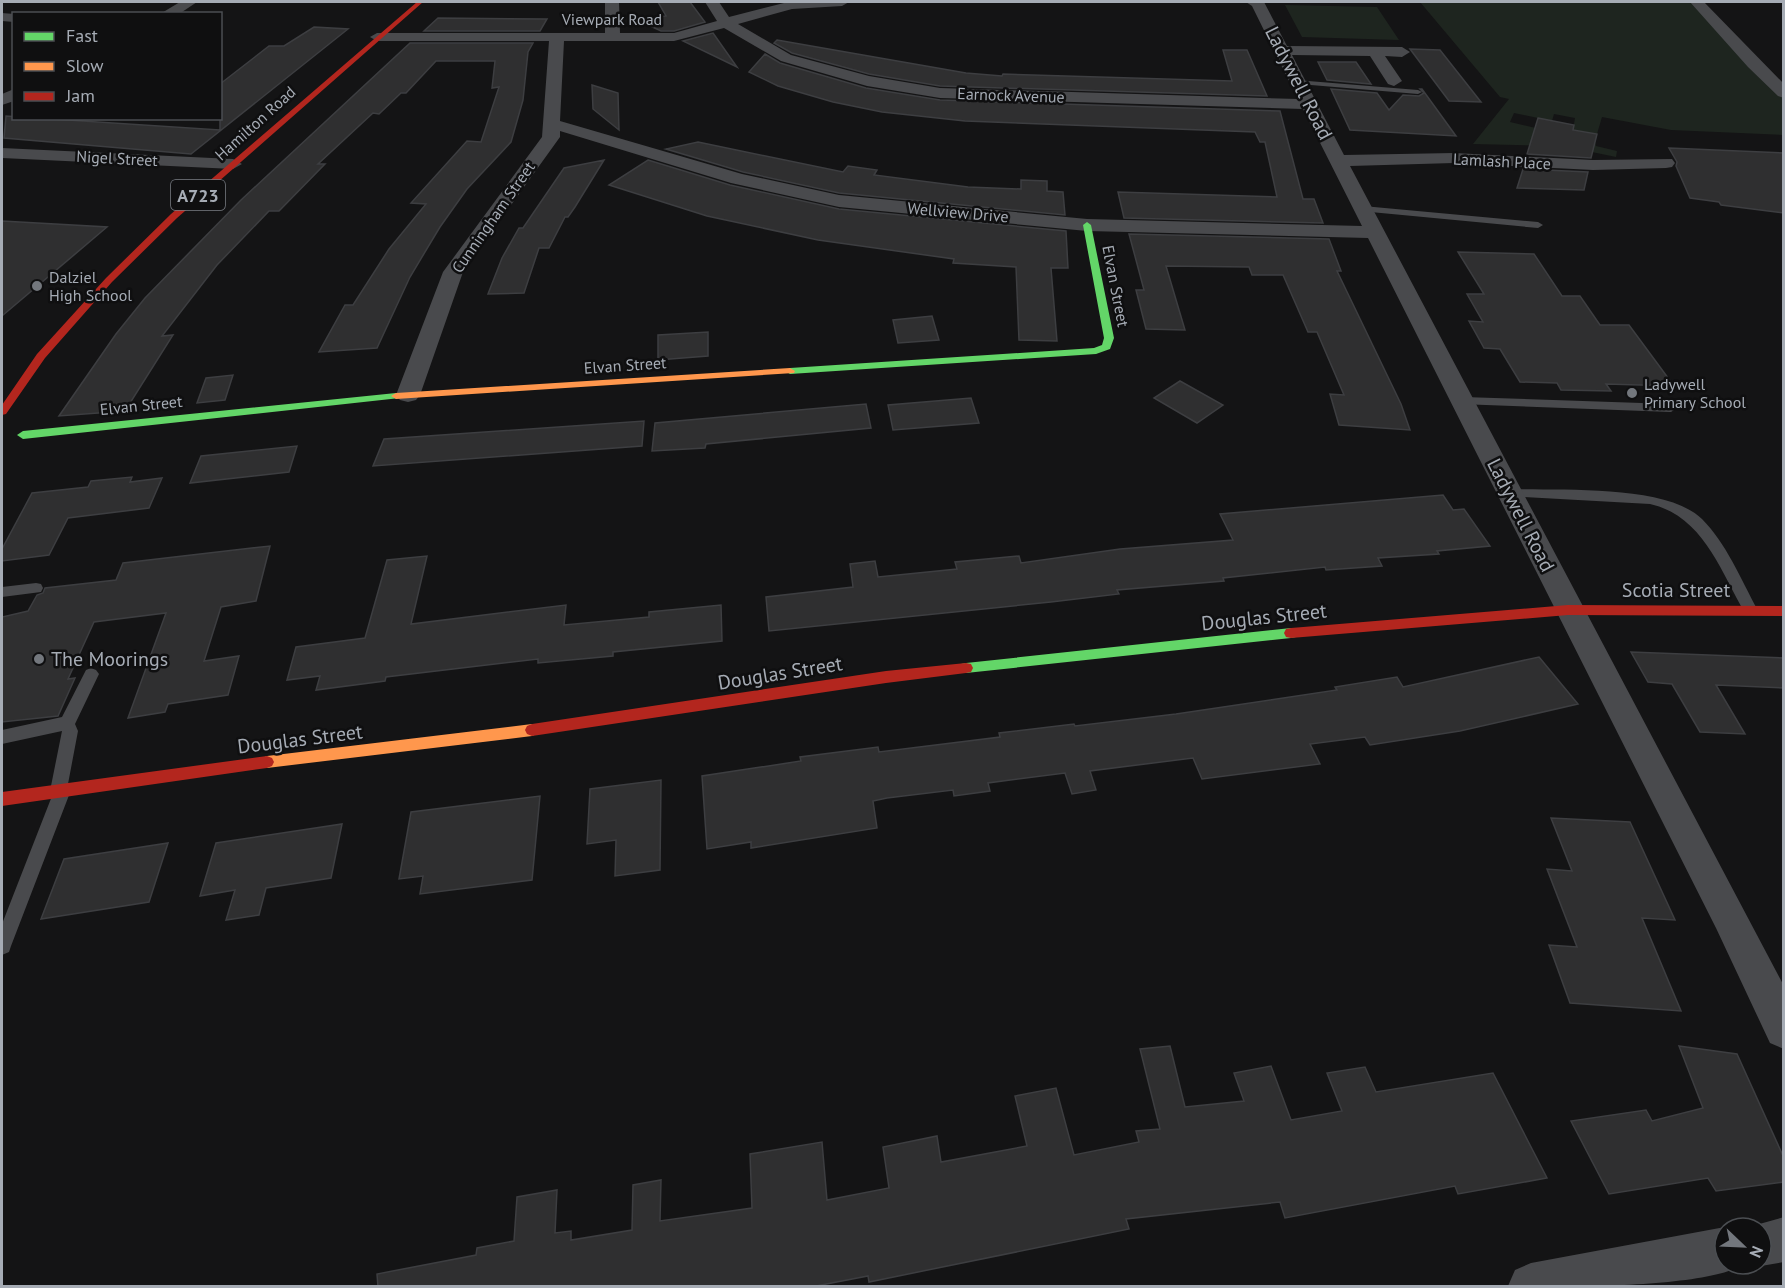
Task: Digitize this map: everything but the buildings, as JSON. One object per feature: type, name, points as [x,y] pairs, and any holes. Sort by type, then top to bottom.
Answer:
[{"type":"street","points":[[171,12],[190,2]]},
{"type":"street","name":"Hamilton Road","points":[[2,412],[41,356],[109,280],[233,164],[420,2]]},
{"type":"street","points":[[612,2],[613,37]]},
{"type":"street","points":[[712,2],[726,23]]},
{"type":"street","name":"Viewpark Road","points":[[377,37],[674,37],[791,5],[842,2]]},
{"type":"street","name":"Ladywell Road","points":[[1255,2],[1463,401],[1568,610],[1729,916],[1784,1029]]},
{"type":"street","points":[[1697,2],[1753,64],[1784,93]]},
{"type":"street","name":"Earnock Avenue","points":[[726,23],[786,58],[867,81],[940,93],[1304,93]]},
{"type":"street","name":"Cunningham Street","points":[[408,395],[453,272],[551,137],[556,37]]},
{"type":"street","points":[[1282,50],[1402,52]]},
{"type":"street","points":[[1374,51],[1394,81]]},
{"type":"street","points":[[1753,64],[1773,65]]},
{"type":"street","name":"Wellview Drive","points":[[553,124],[738,179],[839,201],[1087,225],[1368,221]]},
{"type":"street","name":"Nigel Street","points":[[2,153],[233,164]]},
{"type":"street","name":"Lamlash Place","points":[[1338,161],[1454,158],[1593,165],[1666,163]]},
{"type":"street","name":"Elvan Street","points":[[23,435],[408,395],[1096,351],[1106,347],[1109,338],[1087,225]]},
{"type":"street","name":"Scotia Street","points":[[1568,610],[1750,609],[1784,611]]},
{"type":"street","name":"Douglas Street","points":[[2,800],[178,772],[520,732],[886,677],[1345,627],[1568,610]]},
{"type":"street","points":[[1531,1287],[1713,1252]]},
{"type":"lane","points":[[1304,93],[1418,92]]},
{"type":"lane","points":[[1368,221],[1538,225]]},
{"type":"lane","points":[[1463,401],[1671,408]]},
{"type":"lane","points":[[1510,493],[1650,499],[1668,504],[1689,515],[1709,539],[1750,609]]},
{"type":"lane","points":[[2,592],[36,588]]},
{"type":"lane","points":[[2,946],[61,790],[70,731],[67,724],[91,674]]},
{"type":"lane","points":[[2,737],[55,724],[67,724]]},
{"type":"shaded area","points":[[1420,2],[1695,2],[1783,95],[1783,135],[1671,130],[1602,117],[1597,134],[1573,130],[1575,118],[1554,114],[1552,121],[1514,113],[1510,122],[1595,142],[1596,146],[1617,151],[1616,157],[1563,146],[1473,144],[1509,99],[1500,97]]},
{"type":"shaded area","points":[[1285,5],[1377,7],[1399,40],[1302,37]]},
{"type":"traffic: fast","points":[[790,371],[1096,351],[1106,347],[1109,338],[1087,225]]},
{"type":"traffic: fast","points":[[23,435],[396,396]]},
{"type":"traffic: fast","points":[[966,668],[1291,633]]},
{"type":"traffic: slow","points":[[396,396],[790,371]]},
{"type":"traffic: slow","points":[[267,762],[532,730]]},
{"type":"traffic: jam","points":[[2,412],[41,356],[109,280],[174,216],[420,2]]},
{"type":"traffic: jam","points":[[1291,633],[1568,610],[1784,611]]},
{"type":"traffic: jam","points":[[532,730],[886,677],[966,668]]},
{"type":"traffic: jam","points":[[2,799],[267,762]]},
{"type":"place","name":"Dalziel High School","points":[[37,286]]},
{"type":"place","name":"Ladywell Primary School","points":[[1632,393]]},
{"type":"place","name":"The Moorings","points":[[39,659]]}]
